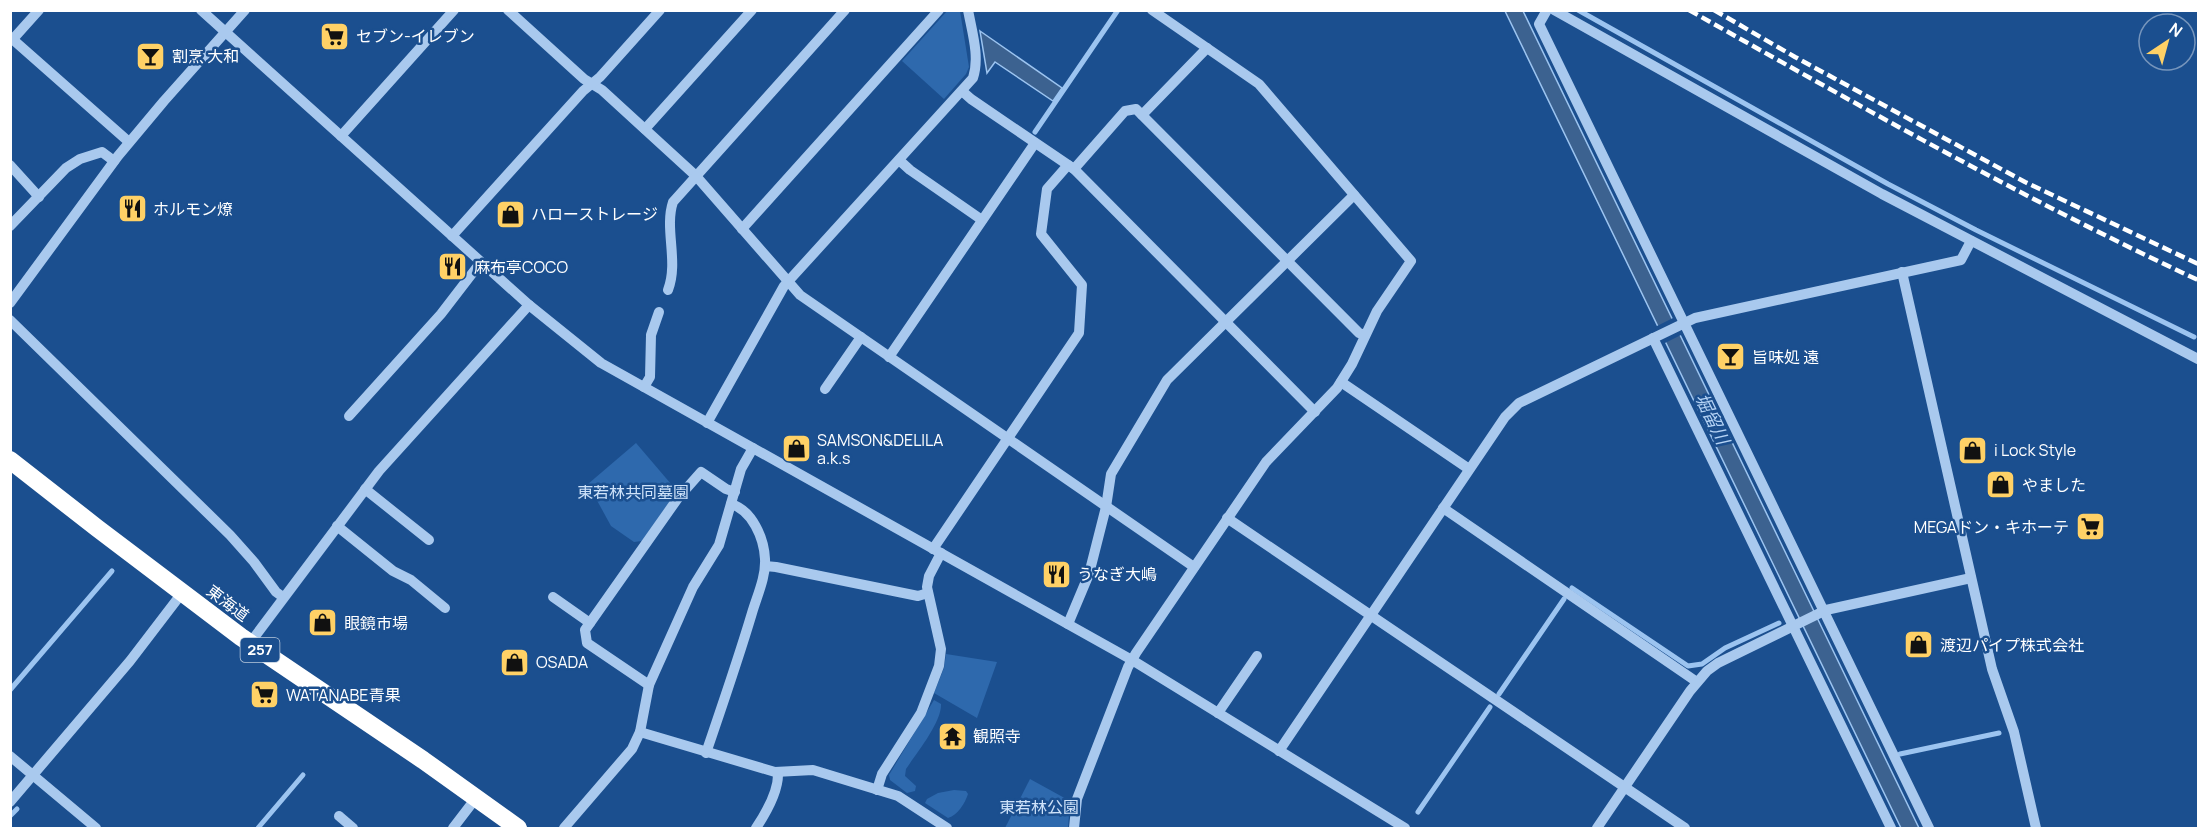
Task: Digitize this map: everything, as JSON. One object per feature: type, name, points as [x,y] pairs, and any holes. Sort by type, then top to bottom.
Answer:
[{"type":"highway","name":"東海道","points":[[10,460],[250,643],[518,828]]},
{"type":"street","points":[[39,10],[12,38],[129,142]]},
{"type":"street","points":[[201,10],[528,305],[601,363],[1132,660],[1405,828]]},
{"type":"street","points":[[10,303],[129,142],[245,10]]},
{"type":"street","points":[[341,136],[454,10]]},
{"type":"street","points":[[508,10],[591,84],[602,90],[696,176],[800,295],[1194,567]]},
{"type":"street","points":[[452,236],[583,91],[660,10]]},
{"type":"street","points":[[645,129],[752,10]]},
{"type":"street","points":[[668,290],[673,265],[671,208],[676,197],[844,10]]},
{"type":"street","points":[[742,229],[939,10]]},
{"type":"street","points":[[707,423],[788,281],[973,78],[976,68],[968,10]]},
{"type":"street","points":[[1074,828],[1077,799],[1132,660],[1266,462],[1341,382],[1377,311],[1411,261],[1259,84],[1152,10]]},
{"type":"street","points":[[1547,10],[1539,24],[1821,612],[1929,828]]},
{"type":"street","points":[[1554,10],[1841,172],[2199,359]]},
{"type":"street","points":[[1142,115],[1202,56],[1207,48]]},
{"type":"street","points":[[962,91],[1071,167],[1315,412]]},
{"type":"street","points":[[877,790],[882,774],[921,713],[941,659],[941,649],[927,593],[929,576],[937,551],[1079,333],[1082,285],[1041,234],[1047,189],[1125,111],[1136,109],[1359,333],[1365,336]]},
{"type":"street","points":[[889,357],[1035,143]]},
{"type":"street","points":[[10,226],[66,168],[80,159],[102,152],[114,161]]},
{"type":"street","points":[[899,160],[982,220]]},
{"type":"street","points":[[10,165],[39,197]]},
{"type":"street","points":[[1068,624],[1089,574],[1106,507],[1111,474],[1167,380],[1354,195]]},
{"type":"street","points":[[1279,751],[1505,417],[1519,403],[1695,318],[1961,260],[1971,241]]},
{"type":"street","points":[[349,416],[441,314],[481,262]]},
{"type":"street","points":[[1902,272],[1992,669],[2014,732],[2036,828]]},
{"type":"street","points":[[250,643],[379,471],[528,305]]},
{"type":"street","points":[[644,387],[650,377],[651,335],[659,312]]},
{"type":"street","points":[[10,320],[230,535],[276,592],[283,597]]},
{"type":"street","points":[[825,389],[861,337]]},
{"type":"street","points":[[1656,337],[1891,828]]},
{"type":"street","points":[[1341,382],[1469,470]]},
{"type":"street","points":[[564,828],[632,749],[640,732],[649,686],[693,587],[718,545],[741,469],[753,448]]},
{"type":"street","points":[[649,686],[587,643],[585,630],[678,498],[701,472],[726,489],[735,492]]},
{"type":"street","points":[[365,489],[429,540]]},
{"type":"street","points":[[706,753],[745,636],[765,566],[764,549],[753,521],[739,507],[731,504]]},
{"type":"street","points":[[1443,508],[1697,682]]},
{"type":"street","points":[[1227,518],[1685,828]]},
{"type":"street","points":[[337,526],[393,571],[411,580],[445,608]]},
{"type":"street","points":[[765,566],[918,596],[927,593]]},
{"type":"street","points":[[1597,828],[1697,682],[1724,660],[1821,612],[1971,578]]},
{"type":"street","points":[[10,802],[130,661],[182,593]]},
{"type":"street","points":[[553,597],[590,623]]},
{"type":"street","points":[[1218,713],[1257,656]]},
{"type":"street","points":[[640,732],[778,772],[813,770],[898,796],[947,828]]},
{"type":"street","points":[[10,756],[96,828]]},
{"type":"street","points":[[760,827],[778,779],[778,772]]},
{"type":"street","points":[[453,828],[476,798]]},
{"type":"street","points":[[339,816],[353,828]]},
{"type":"green space","points":[[948,10],[960,11],[969,67],[966,74],[944,99],[902,61]]},
{"type":"green space","name":"東若林共同墓園","points":[[636,443],[677,491],[642,541],[634,542],[611,526],[588,484]]},
{"type":"green space","points":[[946,654],[997,662],[977,718],[934,693],[944,668]]},
{"type":"green space","points":[[934,700],[941,704],[940,711],[928,738],[906,769],[905,776],[916,786],[915,791],[907,793],[890,780],[889,775]]},
{"type":"green space","name":"東若林公園","points":[[1030,779],[1070,801],[1068,828],[1005,828]]},
{"type":"green space","points":[[954,790],[966,791],[968,794],[961,808],[948,818],[925,803],[927,799],[938,793]]},
{"type":"water","name":"堀留川","points":[[1505,11],[1523,11],[1919,828],[1901,828]]},
{"type":"water","points":[[980,31],[1062,88],[1053,101],[995,62],[987,73]]},
{"type":"pier","points":[[1675,317],[1683,334],[1663,344],[1655,327]]},
{"type":"waterway","points":[[1035,132],[1118,10]]},
{"type":"waterway","points":[[1578,10],[1888,184],[2194,337]]},
{"type":"waterway","points":[[10,690],[112,571]]},
{"type":"waterway","points":[[1572,588],[1688,666],[1702,664],[1725,648],[1779,623]]},
{"type":"waterway","points":[[1499,694],[1564,599]]},
{"type":"waterway","points":[[1418,812],[1490,707]]},
{"type":"waterway","points":[[1900,754],[1999,733]]},
{"type":"waterway","points":[[258,828],[303,775]]},
{"type":"waterway","points":[[10,816],[17,809]]},
{"type":"railway","points":[[1689,10],[2005,184],[2198,280]]},
{"type":"railway","points":[[1714,10],[1795,57],[2025,182],[2198,264]]},
{"type":"place","name":"セブン-イレブン","points":[[335,36]]},
{"type":"place","name":"割烹 大和","points":[[151,56]]},
{"type":"place","name":"ホルモン燎","points":[[132,209]]},
{"type":"place","name":"ハローストレージ","points":[[510,214]]},
{"type":"place","name":"麻布亭COCO","points":[[453,267]]},
{"type":"place","name":"旨味処 遠","points":[[1731,357]]},
{"type":"place","name":"SAMSON&DELILA a.k.s","points":[[796,449]]},
{"type":"place","name":"i Lock Style","points":[[1973,450]]},
{"type":"place","name":"やました","points":[[2001,485]]},
{"type":"place","name":"MEGAドン・キホーテ","points":[[2090,527]]},
{"type":"place","name":"うなぎ大嶋","points":[[1056,574]]},
{"type":"place","name":"眼鏡市場","points":[[323,623]]},
{"type":"place","name":"渡辺パイプ株式会社","points":[[1919,645]]},
{"type":"place","name":"OSADA","points":[[515,662]]},
{"type":"place","name":"WATANABE青果","points":[[265,695]]},
{"type":"place","name":"観照寺","points":[[952,736]]}]
